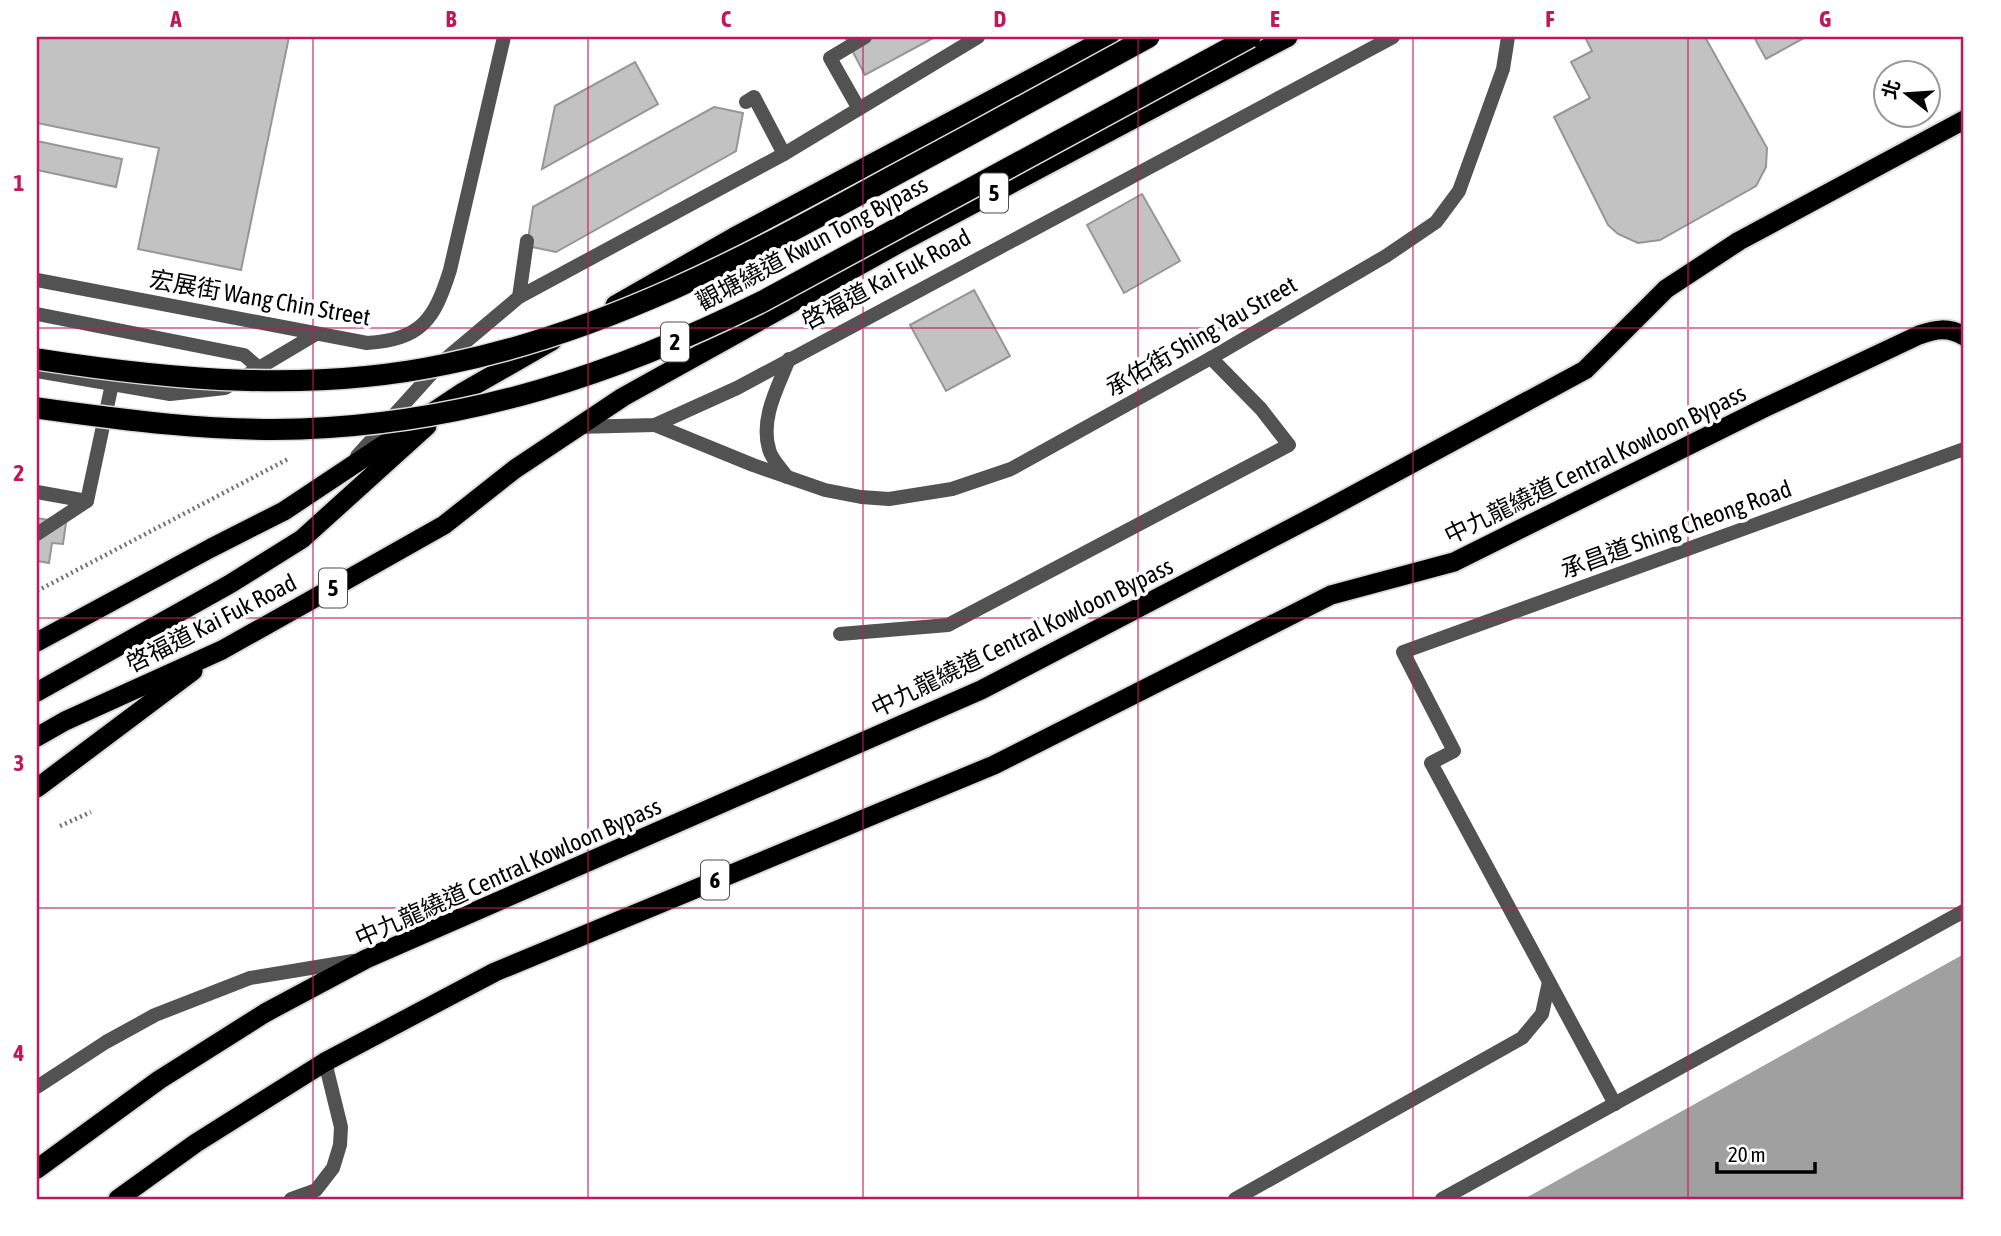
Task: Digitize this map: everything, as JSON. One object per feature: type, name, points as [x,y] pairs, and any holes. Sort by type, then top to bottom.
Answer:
[{"type":"highway","points":[[37,642],[284,511],[463,392],[734,237],[1109,37]]},
{"type":"highway","name":"觀塘繞道 Kwun Tong Bypass","points":[[37,359],[181,379],[302,381],[444,365],[513,349],[624,311],[695,281],[771,244],[1149,37]]},
{"type":"highway","name":"觀塘繞道 Kwun Tong Bypass","points":[[37,408],[139,422],[300,429],[415,419],[504,400],[563,383],[632,360],[764,301],[1251,37]]},
{"type":"highway","name":"啓福道 Kai Fuk Road","points":[[37,737],[65,721],[222,650],[444,525],[514,469],[623,397],[887,250],[1287,37]]},
{"type":"highway","name":"中九龍繞道 Central Kowloon Bypass","points":[[37,1169],[171,1072],[265,1013],[366,959],[981,691],[1585,370],[1666,289],[1739,240],[1964,120]]},
{"type":"highway","name":"中九龍繞道 Central Kowloon Bypass","points":[[118,1199],[196,1143],[325,1062],[495,972],[994,765],[1331,595],[1454,562],[1764,408],[1919,335],[1938,328],[1956,331],[1964,336]]},
{"type":"highway","points":[[37,692],[230,584],[302,539],[463,392]]},
{"type":"highway","name":"5","points":[[37,788],[222,650]]},
{"type":"street","name":"宏展街 Wang Chin Street","points":[[37,280],[367,343],[390,341],[415,333],[434,311],[444,290],[456,250],[504,37]]},
{"type":"street","points":[[859,109],[830,58],[865,37]]},
{"type":"street","points":[[342,472],[443,361],[519,297],[784,154],[978,37]]},
{"type":"street","name":"啓福道 Kai Fuk Road","points":[[577,427],[655,425],[737,388],[1393,37]]},
{"type":"street","name":"承佑街 Shing Yau Street","points":[[655,425],[825,491],[889,499],[953,489],[1012,469],[1211,358],[1386,256],[1436,222],[1459,191],[1503,69],[1508,37]]},
{"type":"street","points":[[746,102],[754,97],[784,154]]},
{"type":"street","points":[[519,297],[527,241]]},
{"type":"street","points":[[37,314],[244,355],[259,368]]},
{"type":"street","points":[[37,371],[170,394],[225,388],[316,334]]},
{"type":"street","points":[[840,634],[948,625],[1289,444],[1261,409],[1211,358]]},
{"type":"street","points":[[787,477],[769,452],[766,431],[772,402],[789,359]]},
{"type":"street","points":[[37,534],[87,501],[113,384]]},
{"type":"street","name":"承昌道 Shing Cheong Road","points":[[1549,982],[1432,763],[1454,751],[1403,652],[1964,449]]},
{"type":"street","points":[[37,492],[87,501]]},
{"type":"street","points":[[1442,1199],[1964,911]]},
{"type":"street","points":[[37,1087],[106,1042],[167,1011],[250,978],[366,959]]},
{"type":"street","points":[[1549,982],[1615,1104]]},
{"type":"street","points":[[1235,1199],[1522,1038],[1542,1014],[1549,982]]},
{"type":"street","points":[[291,1199],[316,1190],[333,1167],[340,1145],[341,1127],[325,1062]]},
{"type":"path","points":[[60,826],[91,812]]},
{"type":"shaded area","points":[[1964,954],[1964,1199],[1524,1199]]},
{"type":"building","points":[[37,37],[289,37],[241,270],[138,249],[159,148],[37,123]]},
{"type":"building","points":[[845,37],[935,37],[865,75]]},
{"type":"building","points":[[1585,37],[1705,37],[1767,148],[1766,167],[1756,186],[1660,240],[1638,243],[1618,234],[1608,225],[1554,117],[1590,98],[1571,62],[1592,51]]},
{"type":"building","points":[[1754,37],[1803,37],[1804,38],[1766,59]]},
{"type":"building","points":[[635,62],[658,104],[542,169],[555,106]]},
{"type":"building","points":[[714,107],[743,113],[736,151],[556,252],[527,246],[533,207]]},
{"type":"building","points":[[37,141],[122,159],[116,187],[37,170]]},
{"type":"building","points":[[1142,194],[1180,261],[1124,293],[1087,225]]},
{"type":"building","points":[[974,290],[1010,356],[946,391],[910,325]]},
{"type":"building","points":[[37,518],[66,523],[63,544],[52,543],[49,563],[37,561]]}]
